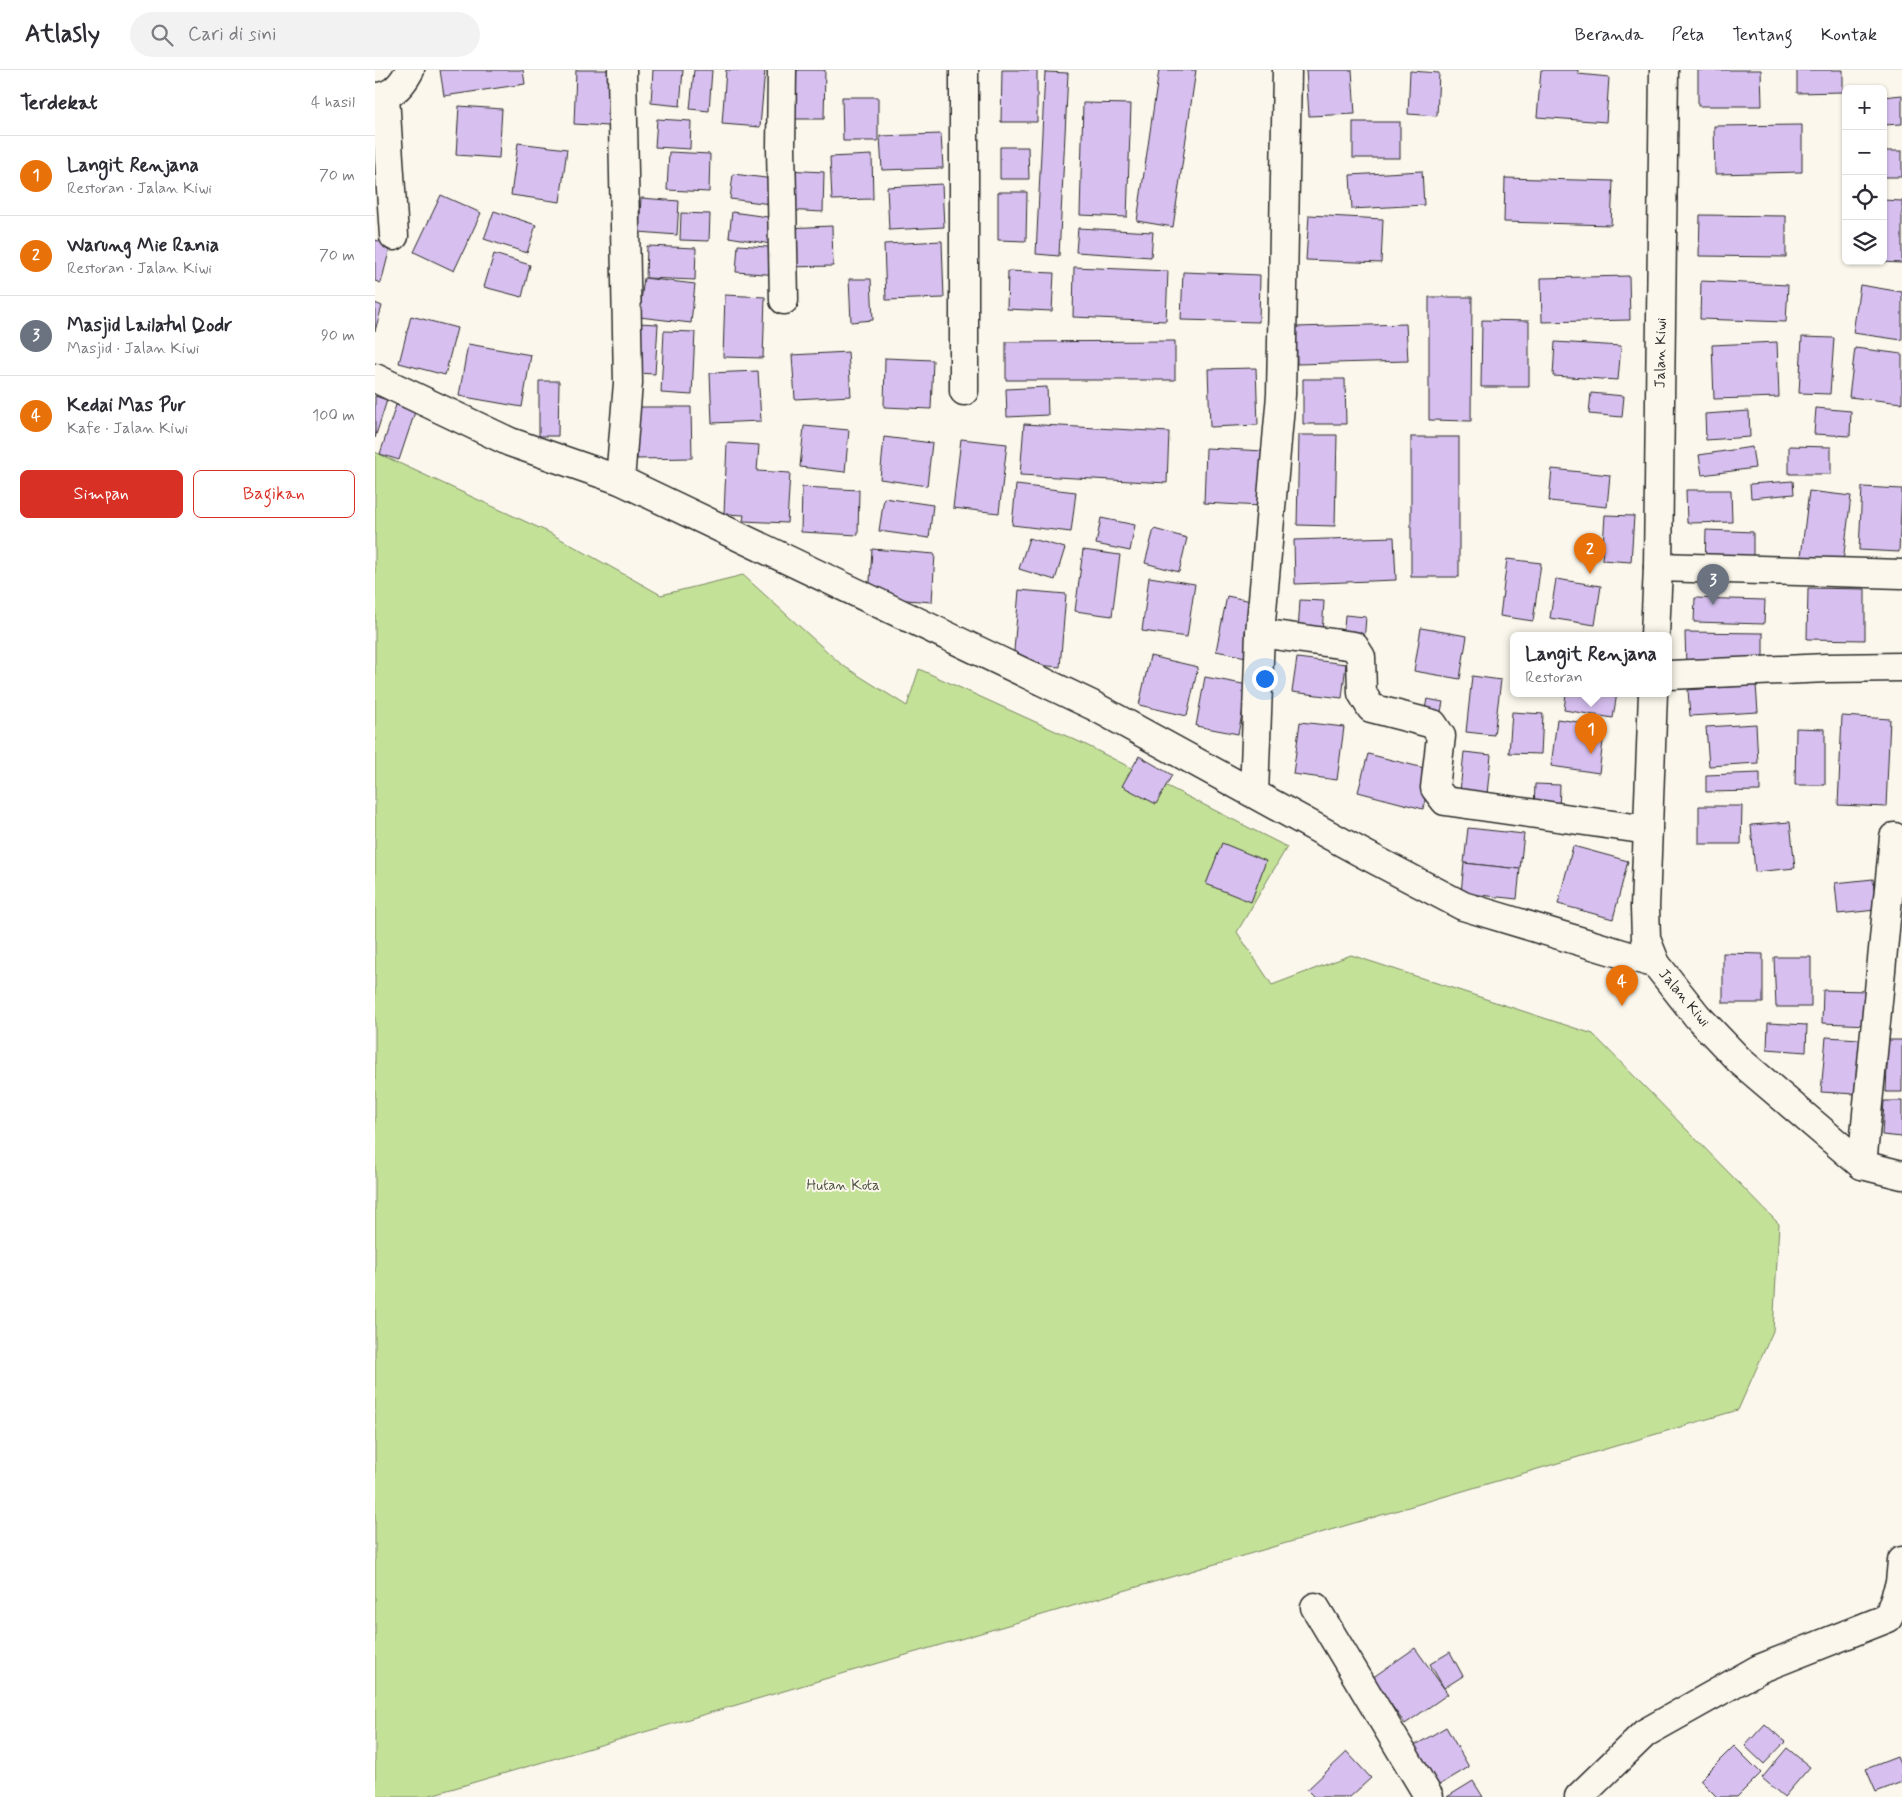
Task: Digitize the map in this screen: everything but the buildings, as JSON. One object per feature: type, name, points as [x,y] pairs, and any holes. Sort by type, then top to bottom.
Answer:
[{"type":"street","points":[[393,236],[380,97],[395,92],[410,70]]},
{"type":"street","points":[[620,480],[628,383],[622,70]]},
{"type":"street","points":[[782,70],[781,147],[785,300]]},
{"type":"street","points":[[963,391],[964,70]]},
{"type":"street","points":[[1253,793],[1260,633],[1281,395],[1287,70]]},
{"type":"street","name":"Jalan Kiwi","points":[[1655,632],[1658,568],[1665,70]]},
{"type":"street","points":[[375,378],[510,442],[620,480],[1092,705],[1362,853],[1463,906],[1656,964]]},
{"type":"street","points":[[1658,568],[1902,574]]},
{"type":"street","points":[[1260,633],[1354,646],[1361,657],[1362,694],[1371,708],[1433,724],[1441,736],[1435,788],[1445,801],[1648,830]]},
{"type":"street","points":[[1672,675],[1827,668],[1902,667]]},
{"type":"street","name":"Jalan Kiwi","points":[[1653,697],[1645,907],[1646,939],[1656,964],[1697,1016],[1739,1061],[1862,1165],[1902,1176]]},
{"type":"street","points":[[1862,1165],[1894,837]]},
{"type":"street","points":[[1579,1797],[1645,1733],[1759,1669],[1895,1618],[1902,1561]]},
{"type":"street","points":[[1315,1607],[1429,1797]]},
{"type":"green space","name":"Hutan Kota","points":[[375,452],[548,532],[661,595],[743,575],[842,665],[907,706],[919,669],[1084,744],[1287,847],[1237,932],[1272,985],[1351,955],[1593,1034],[1779,1224],[1773,1331],[1738,1410],[424,1797],[375,1797]]},
{"type":"place","name":"Warung Mie Rania","points":[[1590,574]]},
{"type":"place","name":"Masjid Lailatul Qodr","points":[[1713,605]]},
{"type":"place","name":"Langit Renjana","points":[[1591,754]]},
{"type":"place","name":"Kedai Mas Pur","points":[[1622,1006]]}]
